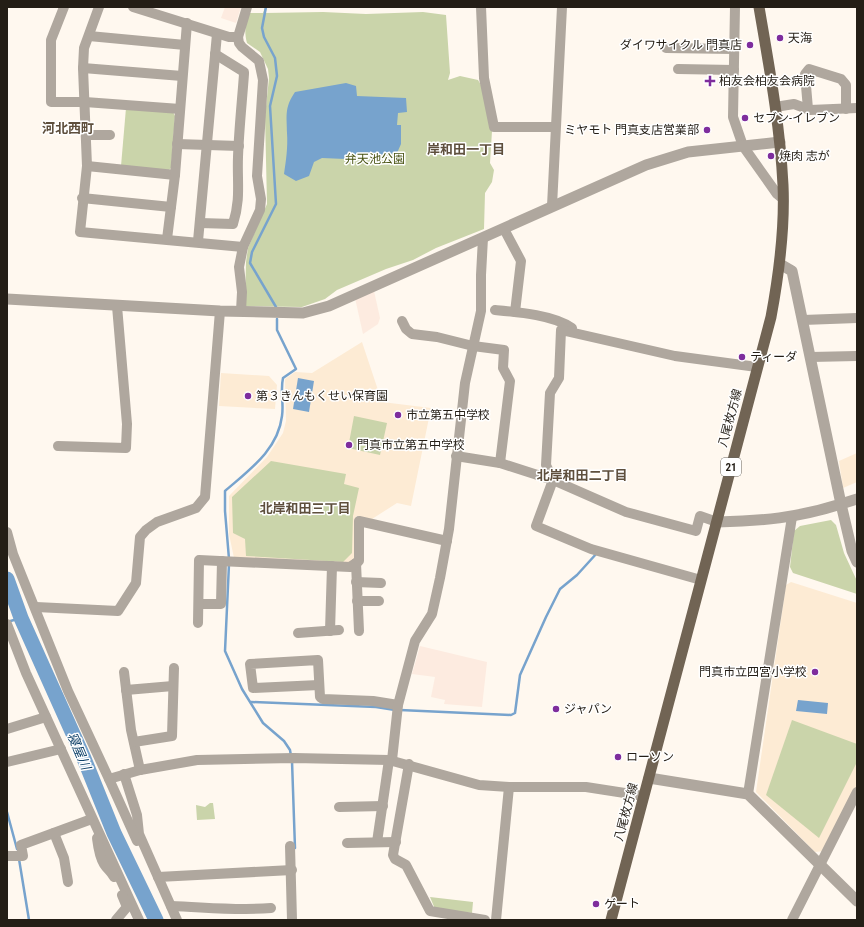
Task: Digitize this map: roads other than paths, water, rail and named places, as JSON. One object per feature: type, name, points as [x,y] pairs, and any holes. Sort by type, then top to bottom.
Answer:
[{"type":"main road","name":"八尾枚方線","points":[[611,920],[771,317],[780,264],[783,199],[780,142],[760,7]]},
{"type":"street","points":[[64,7],[51,40],[51,102],[85,102],[180,109]]},
{"type":"street","points":[[99,7],[84,48],[83,68],[87,135],[87,166],[82,198],[80,232],[243,247]]},
{"type":"street","points":[[133,7],[229,38],[238,37]]},
{"type":"street","points":[[242,311],[242,292],[239,267],[243,247],[260,210],[261,199],[257,176],[263,80],[259,61],[239,43],[238,37],[247,7]]},
{"type":"street","points":[[481,7],[484,78],[494,127],[555,127]]},
{"type":"street","points":[[552,206],[562,7]]},
{"type":"street","points":[[735,7],[733,117],[743,146],[777,194],[783,199]]},
{"type":"street","points":[[168,239],[175,175],[186,23]]},
{"type":"street","points":[[198,242],[217,34]]},
{"type":"street","points":[[89,36],[185,45]]},
{"type":"street","points":[[666,48],[734,49]]},
{"type":"street","points":[[200,223],[233,224],[238,209],[239,146],[244,72],[214,54]]},
{"type":"street","points":[[83,68],[182,76]]},
{"type":"street","points":[[678,69],[734,70]]},
{"type":"street","points":[[808,109],[805,74],[809,69],[841,79],[846,85],[846,109]]},
{"type":"street","points":[[775,106],[794,104],[808,109],[857,108]]},
{"type":"street","points":[[87,135],[110,135]]},
{"type":"street","points":[[7,298],[117,306],[303,313],[329,306],[646,165],[688,152],[780,142]]},
{"type":"street","points":[[177,144],[239,146]]},
{"type":"street","points":[[87,166],[175,175]]},
{"type":"street","points":[[82,198],[171,207]]},
{"type":"street","points":[[504,229],[522,261],[515,312]]},
{"type":"street","points":[[377,842],[398,705],[415,641],[432,614],[447,541],[465,383],[481,311],[480,275],[483,238]]},
{"type":"street","points":[[780,264],[792,271],[841,504],[852,551],[857,562]]},
{"type":"street","points":[[58,446],[126,448],[127,424],[117,306]]},
{"type":"street","points":[[495,310],[515,312],[567,325],[581,334]]},
{"type":"street","points":[[36,607],[118,611],[136,583],[140,537],[146,530],[158,522],[196,508],[205,497],[220,311]]},
{"type":"street","points":[[803,320],[857,318]]},
{"type":"street","points":[[402,321],[406,329],[412,334],[437,337],[473,346],[504,350],[503,368],[510,381],[500,463]]},
{"type":"street","points":[[701,580],[591,549],[536,526],[553,480],[546,465],[550,393],[559,378],[561,330],[675,356],[757,367]]},
{"type":"street","points":[[811,357],[857,356]]},
{"type":"street","points":[[456,456],[500,463],[553,480],[626,512],[696,531],[700,516],[716,522],[760,521],[792,517],[857,499]]},
{"type":"street","points":[[748,794],[792,517]]},
{"type":"street","points":[[198,623],[199,560],[350,567],[359,561],[359,521],[447,541]]},
{"type":"street","points":[[7,532],[13,554],[36,607],[68,691],[109,778],[172,920]]},
{"type":"street","points":[[199,604],[221,604],[226,561]]},
{"type":"street","points":[[356,563],[359,631]]},
{"type":"street","points":[[298,633],[335,631],[332,566]]},
{"type":"street","points":[[356,582],[381,583]]},
{"type":"street","points":[[357,601],[379,601]]},
{"type":"street","points":[[7,624],[26,673],[139,920]]},
{"type":"street","points":[[319,685],[252,688],[250,664],[318,660],[320,697],[323,699],[373,701],[398,705]]},
{"type":"street","points":[[134,742],[172,736],[174,668]]},
{"type":"street","points":[[124,672],[134,742],[140,770]]},
{"type":"street","points":[[126,690],[173,686]]},
{"type":"street","points":[[7,730],[46,717]]},
{"type":"street","points":[[7,762],[61,749]]},
{"type":"street","points":[[109,778],[140,770],[197,760],[294,758],[390,760],[409,764],[479,785],[509,787],[586,787],[644,796]]},
{"type":"street","points":[[409,764],[393,855],[395,860],[406,864],[430,911],[485,920]]},
{"type":"street","points":[[124,774],[137,815],[140,834],[177,920]]},
{"type":"street","points":[[649,778],[748,794],[857,901]]},
{"type":"street","points":[[70,782],[109,862],[114,865]]},
{"type":"street","points":[[496,920],[509,787]]},
{"type":"street","points":[[792,920],[854,806],[857,792]]},
{"type":"street","points":[[339,807],[383,806]]},
{"type":"street","points":[[15,856],[23,856],[22,845],[89,820]]},
{"type":"street","points":[[54,833],[64,858],[68,882]]},
{"type":"street","points":[[97,838],[99,852],[104,865],[111,870],[127,907],[116,920]]},
{"type":"street","points":[[347,843],[396,842]]},
{"type":"street","points":[[290,846],[292,870],[292,920]]},
{"type":"street","points":[[158,877],[292,870]]},
{"type":"street","points":[[171,906],[220,907],[243,910],[271,908]]},
{"type":"water","points":[[346,83],[356,86],[357,96],[406,98],[407,112],[398,113],[397,125],[401,125],[401,144],[397,153],[345,159],[322,158],[314,162],[309,176],[296,181],[284,174],[287,149],[287,112],[291,98],[295,92]]},
{"type":"water","points":[[298,378],[314,381],[309,412],[293,409]]},
{"type":"water","points":[[798,700],[828,703],[827,714],[796,711]]},
{"type":"waterway","points":[[266,7],[262,28],[264,37],[275,58],[277,76],[270,106],[276,204],[252,252],[250,263],[276,307]]},
{"type":"waterway","points":[[229,559],[225,491],[253,467],[269,449],[275,439],[282,416],[283,378],[296,369],[277,330],[277,319]]},
{"type":"waterway","points":[[400,710],[511,715],[515,713],[520,675],[560,589],[577,575],[597,553]]},
{"type":"waterway","points":[[229,564],[225,651],[242,689],[263,723],[284,741],[290,750],[291,756]]},
{"type":"waterway","name":"寝屋川","points":[[7,579],[21,618],[83,756],[114,833],[156,920]]},
{"type":"waterway","points":[[7,622],[21,618]]},
{"type":"waterway","points":[[251,702],[376,707],[395,710]]},
{"type":"waterway","points":[[292,761],[295,848]]},
{"type":"waterway","points":[[7,812],[17,849]]},
{"type":"waterway","points":[[19,859],[29,920]]},
{"type":"place","name":"天海","points":[[780,38]]},
{"type":"place","name":"ダイワサイクル 門真店","points":[[750,45]]},
{"type":"place","name":"柏友会柏友会病院","points":[[710,81]]},
{"type":"place","name":"セブン-イレブン","points":[[745,118]]},
{"type":"place","name":"ミヤモト 門真支店営業部","points":[[707,130]]},
{"type":"place","name":"焼肉 志が","points":[[771,156]]},
{"type":"place","name":"ティーダ","points":[[742,357]]},
{"type":"place","name":"第３きんもくせい保育園","points":[[248,396]]},
{"type":"place","name":"市立第五中学校","points":[[398,415]]},
{"type":"place","name":"門真市立第五中学校","points":[[349,445]]},
{"type":"place","name":"門真市立四宮小学校","points":[[815,672]]},
{"type":"place","name":"ジャパン","points":[[556,709]]},
{"type":"place","name":"ローソン","points":[[618,757]]},
{"type":"place","name":"ゲート","points":[[596,904]]},
{"type":"district","name":"河北西町","points":[[68,128]]},
{"type":"district","name":"岸和田一丁目","points":[[466,149]]},
{"type":"district","name":"北岸和田二丁目","points":[[582,475]]},
{"type":"district","name":"北岸和田三丁目","points":[[305,508]]},
{"type":"park label","name":"弁天池公園","points":[[375,159]]}]
